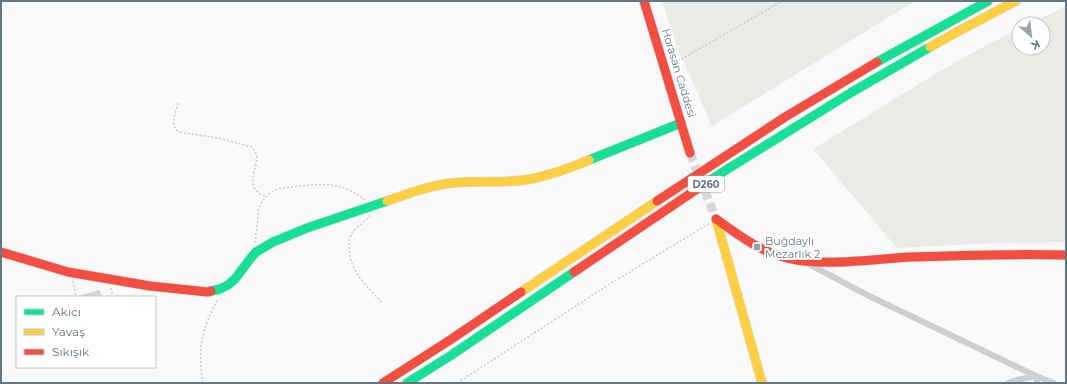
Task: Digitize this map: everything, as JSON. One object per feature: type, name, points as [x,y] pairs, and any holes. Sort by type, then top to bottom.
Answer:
[{"type":"main road","name":"Horasan Caddesi","points":[[644,1],[690,153]]},
{"type":"main road","name":"D260","points":[[383,383],[785,117],[872,65],[988,1]]},
{"type":"main road","name":"D260","points":[[407,383],[450,356],[733,166],[852,92],[955,33],[1016,1]]},
{"type":"main road","points":[[1,252],[71,272],[123,282],[208,292],[224,288],[236,278],[253,254],[266,245],[293,233],[424,189],[450,183],[517,181],[552,175],[681,123]]},
{"type":"main road","points":[[716,219],[737,235],[757,247],[777,255],[802,260],[830,262],[918,257],[1066,255]]},
{"type":"main road","points":[[716,219],[762,383]]},
{"type":"street","points":[[802,260],[866,295],[1036,376],[1054,383]]},
{"type":"street","points":[[1008,383],[1026,377],[1036,376]]},
{"type":"street","points":[[1036,376],[1037,383]]},
{"type":"path","points":[[665,68],[782,1]]},
{"type":"path","points":[[178,103],[173,124],[174,128],[179,132],[218,138],[252,147],[254,149],[257,155],[253,183],[254,188],[260,194],[266,196]]},
{"type":"path","points":[[253,254],[259,208],[263,200],[270,193],[279,189],[316,184],[332,185],[346,189],[360,196],[371,206],[371,214],[369,218],[356,228],[351,235],[349,251],[352,263],[358,275],[383,304]]},
{"type":"path","points":[[457,383],[613,282],[716,219]]},
{"type":"path","points":[[71,272],[76,296]]},
{"type":"path","points":[[203,383],[200,360],[202,338],[206,324],[224,288]]},
{"type":"shaded area","points":[[662,1],[915,1],[712,126],[677,47]]},
{"type":"shaded area","points":[[1066,6],[1066,242],[997,243],[897,248],[813,149],[942,70],[1011,33],[1011,56],[1051,56],[1051,16],[1046,16]]},
{"type":"building","points":[[100,290],[102,296],[82,296]]},
{"type":"tunnel","points":[[690,153],[716,219]]},
{"type":"traffic: fast","points":[[877,62],[988,1]]},
{"type":"traffic: fast","points":[[706,183],[852,92],[930,47]]},
{"type":"traffic: fast","points":[[589,160],[681,123]]},
{"type":"traffic: fast","points":[[211,291],[228,285],[235,279],[256,252],[273,242],[307,228],[387,201]]},
{"type":"traffic: fast","points":[[407,383],[450,356],[574,272]]},
{"type":"traffic: slow","points":[[930,47],[1016,1]]},
{"type":"traffic: slow","points":[[387,201],[419,190],[444,184],[531,179],[560,171],[589,160]]},
{"type":"traffic: slow","points":[[521,292],[657,201]]},
{"type":"traffic: slow","points":[[716,219],[762,383]]},
{"type":"traffic: jam","points":[[644,1],[690,153]]},
{"type":"traffic: jam","points":[[657,201],[785,117],[877,62]]},
{"type":"traffic: jam","points":[[574,272],[706,183]]},
{"type":"traffic: jam","points":[[716,219],[741,237],[768,252],[802,261],[849,262],[911,257],[1066,255]]},
{"type":"traffic: jam","points":[[1,252],[68,272],[150,286],[208,292],[211,291]]},
{"type":"traffic: jam","points":[[383,383],[521,292]]},
{"type":"place","name":"Buğdaylı Mezarlık 2","points":[[757,247]]}]
